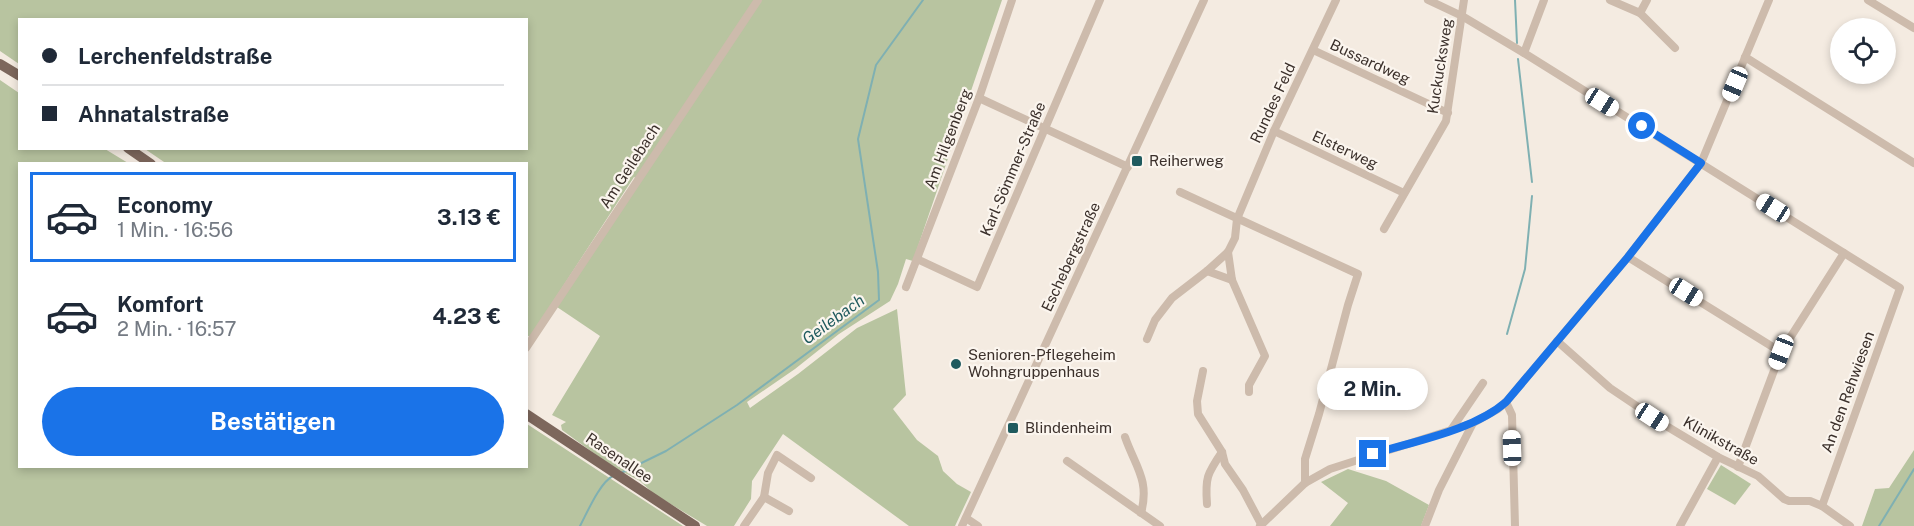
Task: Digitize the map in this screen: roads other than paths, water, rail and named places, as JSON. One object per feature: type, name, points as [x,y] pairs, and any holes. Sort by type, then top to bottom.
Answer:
[{"type":"main road","points":[[0,63],[18,75]]},
{"type":"main road","points":[[131,150],[148,162]]},
{"type":"main road","name":"Rasenallee","points":[[528,415],[695,526]]},
{"type":"street","name":"Am Geilebach","points":[[528,345],[758,0]]},
{"type":"street","name":"Am Hilgenberg","points":[[906,287],[979,98],[1012,0]]},
{"type":"street","name":"Karl-Sömmer-Straße","points":[[917,259],[977,287],[1100,0]]},
{"type":"street","name":"Eschebergstraße","points":[[964,522],[1204,0]]},
{"type":"street","name":"Rundes Feld","points":[[1228,252],[1235,238],[1237,219],[1274,131],[1336,0]]},
{"type":"street","points":[[1428,0],[1462,16],[1524,53],[1844,253],[1781,352],[1738,467]]},
{"type":"street","name":"Kuckucksweg","points":[[1383,229],[1449,113],[1464,0]]},
{"type":"street","points":[[1524,53],[1544,0]]},
{"type":"street","points":[[1610,0],[1640,13],[1675,48]]},
{"type":"street","points":[[1640,13],[1647,0]]},
{"type":"street","points":[[1203,370],[1197,414],[1222,452],[1225,464],[1244,490],[1260,525],[1305,483],[1330,469],[1473,423],[1498,409],[1628,257],[1701,163],[1769,0]]},
{"type":"street","points":[[1868,0],[1914,28]]},
{"type":"street","name":"Bussardweg","points":[[1313,50],[1449,113]]},
{"type":"street","points":[[1745,57],[1914,163]]},
{"type":"street","points":[[979,98],[1128,167]]},
{"type":"street","name":"Elsterweg","points":[[1274,131],[1404,193]]},
{"type":"street","points":[[1180,192],[1358,274],[1305,459],[1305,483]]},
{"type":"street","points":[[1147,339],[1155,320],[1172,298],[1228,252]]},
{"type":"street","points":[[1228,252],[1232,280],[1265,356],[1249,385],[1249,392]]},
{"type":"street","name":"An den Rehwiesen","points":[[1822,506],[1900,288],[1844,253]]},
{"type":"street","points":[[1628,257],[1781,352]]},
{"type":"street","points":[[1207,271],[1232,280]]},
{"type":"street","name":"Klinikstraße","points":[[1557,341],[1619,394],[1718,457],[1758,476],[1789,501],[1810,501],[1822,506],[1850,526]]},
{"type":"street","points":[[1451,430],[1483,383]]},
{"type":"street","points":[[1506,402],[1512,415],[1515,526]]},
{"type":"street","points":[[1425,526],[1439,490],[1473,423]]},
{"type":"street","points":[[1125,437],[1142,476],[1145,498],[1141,513]]},
{"type":"street","points":[[1207,504],[1205,483],[1212,466],[1222,452]]},
{"type":"street","points":[[744,526],[764,497],[768,472],[777,455],[811,478]]},
{"type":"street","points":[[1680,526],[1718,457]]},
{"type":"street","points":[[1067,461],[1160,526]]},
{"type":"street","points":[[764,497],[789,511]]},
{"type":"street","points":[[964,522],[978,526]]},
{"type":"waterway","name":"Geilebach","points":[[621,473],[666,451],[737,405],[879,300],[878,272],[858,139],[876,65],[923,0]]},
{"type":"waterway","points":[[1515,0],[1517,43]]},
{"type":"waterway","points":[[1518,59],[1532,182]]},
{"type":"waterway","points":[[1507,334],[1525,269],[1532,196]]},
{"type":"waterway","points":[[1879,526],[1914,469]]},
{"type":"waterway","name":"Geilebach","points":[[580,526],[599,491],[613,476]]},
{"type":"place","name":"Reiherweg","points":[[1137,161]]},
{"type":"place","name":"Senioren-Pflegeheim Wohngruppenhaus","points":[[956,364]]},
{"type":"place","name":"Blindenheim","points":[[1013,428]]}]
